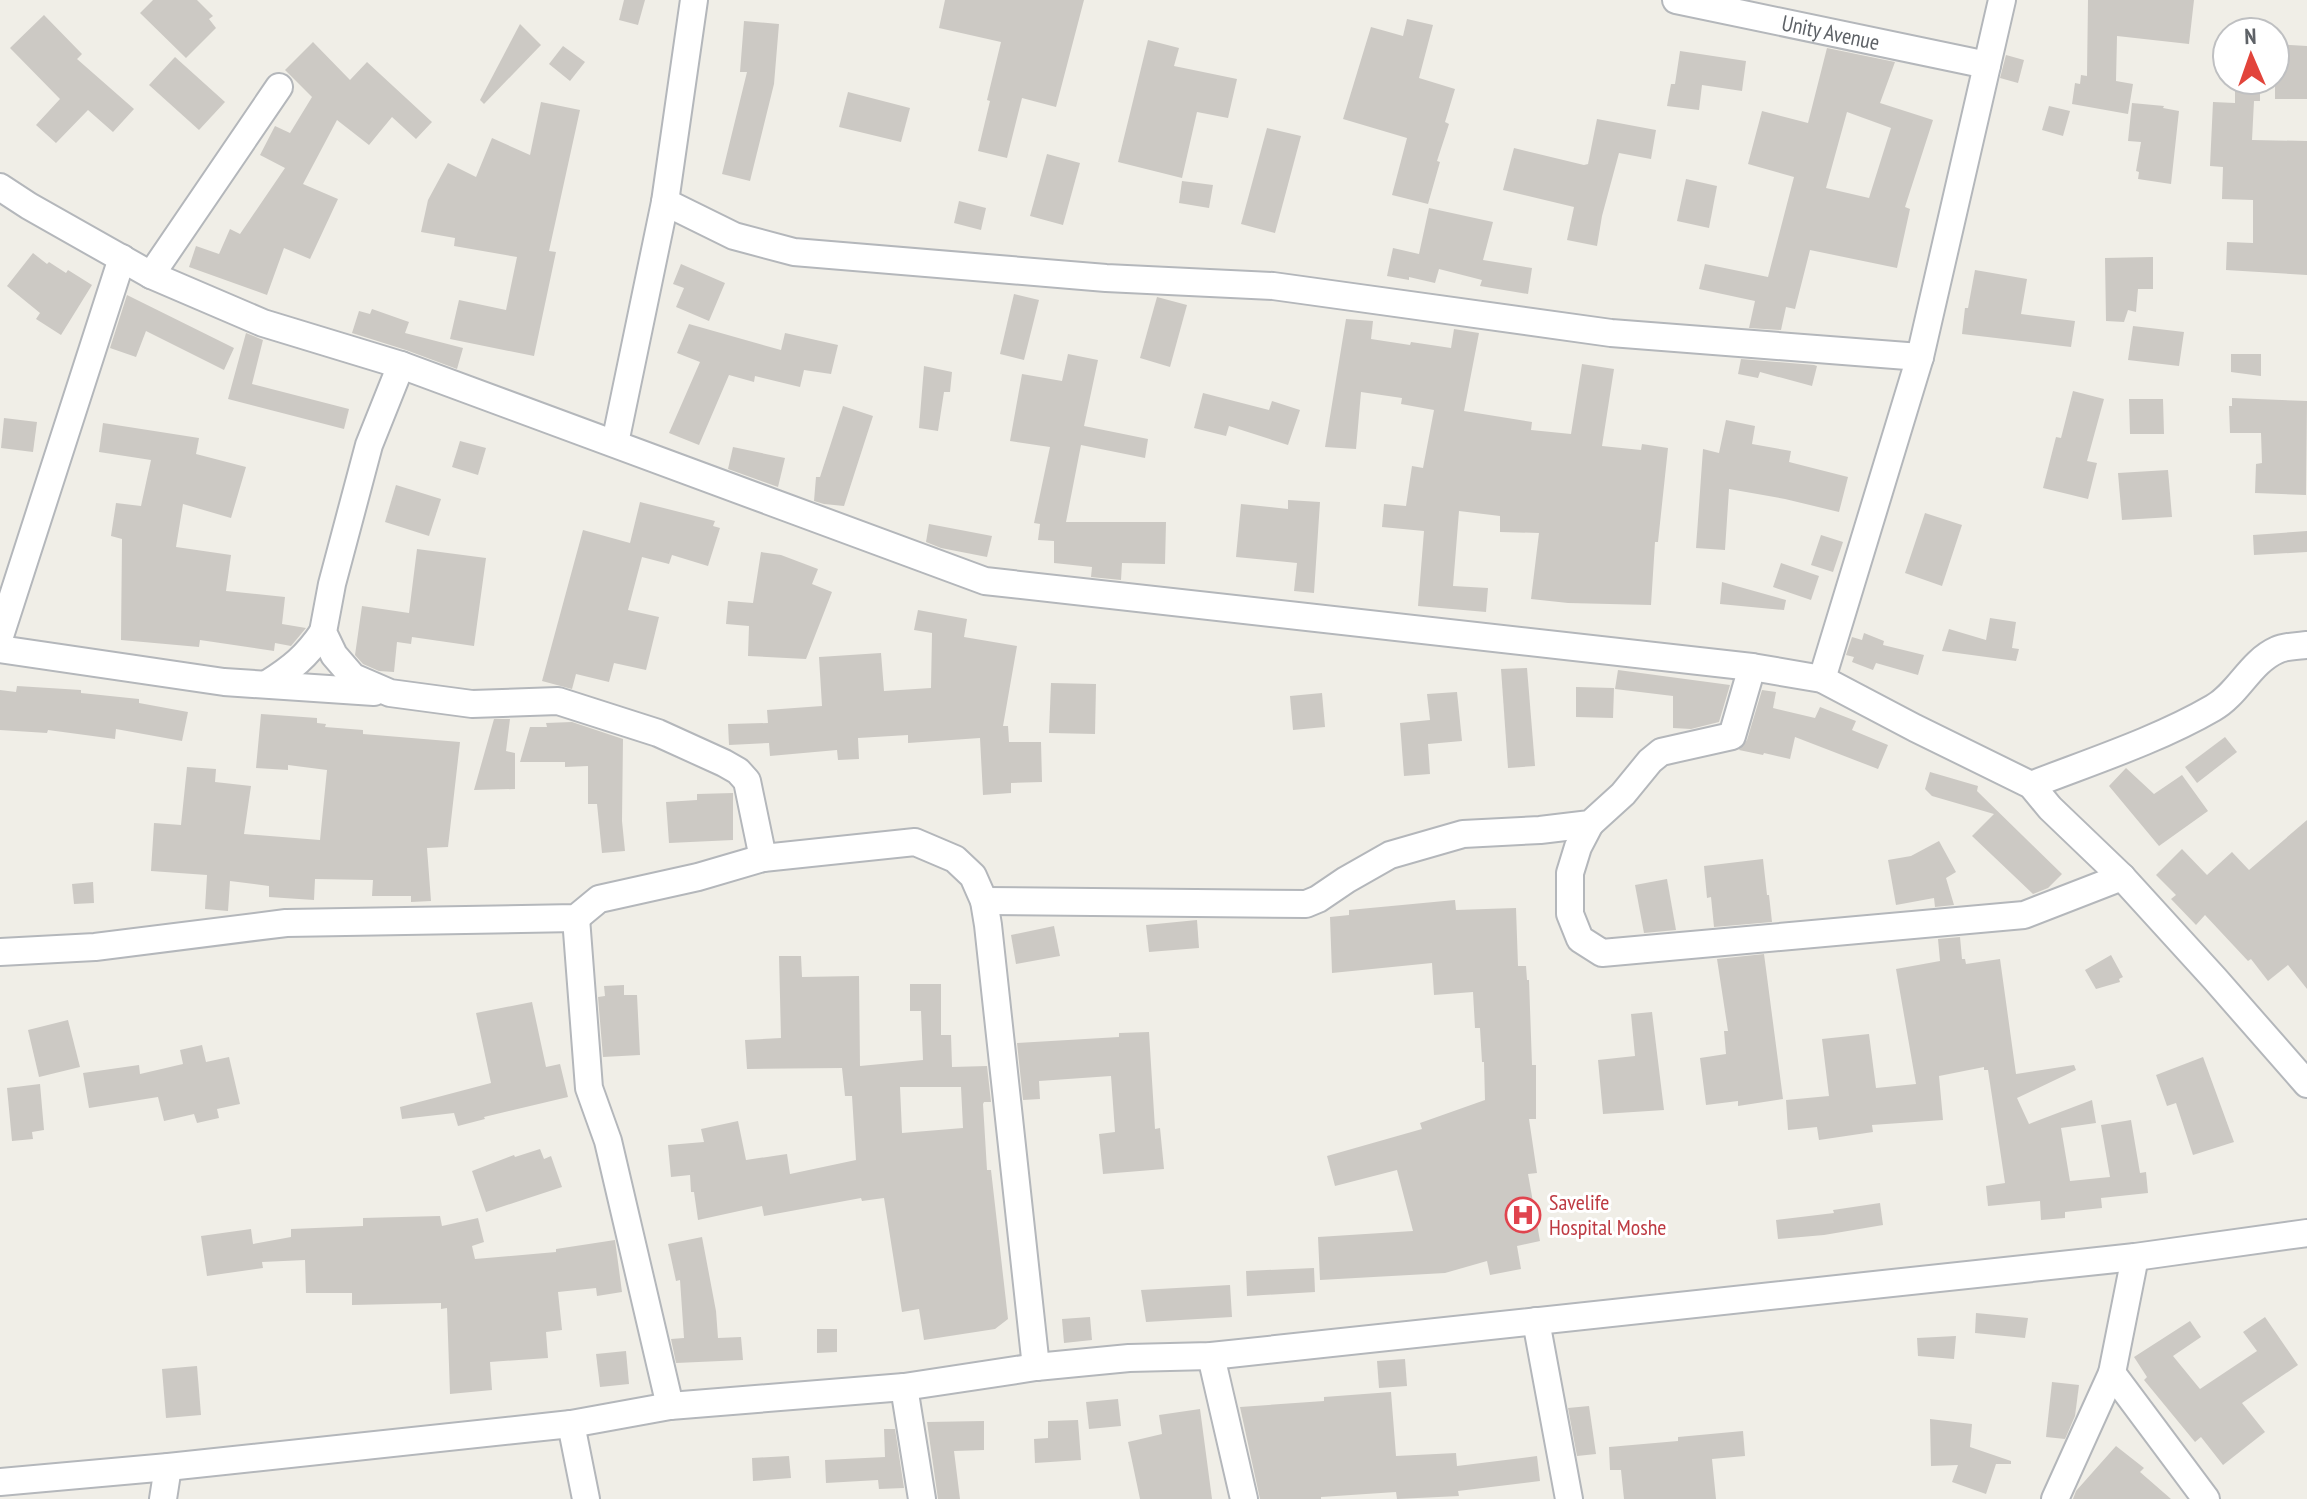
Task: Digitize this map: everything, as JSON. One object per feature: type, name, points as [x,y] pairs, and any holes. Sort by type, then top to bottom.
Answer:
[{"type":"street","points":[[615,443],[665,202],[694,0]]},
{"type":"street","name":"Unity Avenue","points":[[1676,0],[1987,65]]},
{"type":"street","points":[[1822,679],[1920,357],[2002,0]]},
{"type":"street","points":[[151,275],[279,87]]},
{"type":"street","points":[[0,187],[151,275],[263,323],[401,365],[985,581],[1752,667],[1822,679],[2031,785],[2050,808],[2122,877],[2307,1084]]},
{"type":"street","points":[[665,202],[734,236],[794,252],[1106,278],[1273,286],[1611,333],[1920,357]]},
{"type":"street","points":[[0,636],[122,258]]},
{"type":"street","points":[[267,684],[293,668],[308,654],[323,632],[332,584],[369,445],[401,365]]},
{"type":"street","points":[[323,632],[334,655],[353,677],[390,693]]},
{"type":"street","points":[[2031,785],[2210,710],[2221,704],[2260,661],[2277,650],[2307,645]]},
{"type":"street","points":[[0,649],[224,682],[390,693],[472,704],[558,701],[658,733],[738,771],[747,781],[763,858]]},
{"type":"street","points":[[1752,667],[1732,736],[1661,752],[1623,794],[1590,824],[1578,847],[1570,873],[1570,914],[1580,939],[1602,953],[2024,915],[2122,877]]},
{"type":"street","points":[[984,901],[1306,904],[1390,855],[1463,834],[1590,824]]},
{"type":"street","points":[[0,952],[95,947],[286,923],[576,918],[599,899],[698,877],[763,858],[915,842],[955,859],[966,868],[984,901],[1036,1367]]},
{"type":"street","points":[[576,918],[589,1088],[608,1141],[670,1406]]},
{"type":"street","points":[[0,1482],[571,1424],[670,1406],[904,1387],[1036,1367],[1129,1358],[1211,1356],[2135,1257],[2307,1233]]},
{"type":"street","points":[[2055,1499],[2112,1373],[2135,1257]]},
{"type":"street","points":[[1536,1321],[1569,1499]]},
{"type":"street","points":[[1211,1356],[1244,1499]]},
{"type":"street","points":[[2112,1373],[2206,1499]]},
{"type":"street","points":[[904,1387],[922,1499]]},
{"type":"street","points":[[571,1424],[586,1499]]},
{"type":"street","points":[[163,1499],[168,1467]]},
{"type":"building","points":[[153,0],[197,0],[213,16],[209,19],[216,28],[186,58],[140,13]]},
{"type":"building","points":[[624,0],[645,0],[638,25],[619,20]]},
{"type":"building","points":[[945,0],[1084,0],[1056,107],[1022,98],[1007,158],[978,151],[1001,42],[939,28]]},
{"type":"building","points":[[2088,0],[2194,0],[2189,44],[2117,36],[2116,81],[2133,84],[2128,114],[2072,104],[2075,83],[2080,84],[2081,75],[2087,76]]},
{"type":"building","points":[[44,15],[82,54],[77,59],[134,109],[113,132],[88,110],[56,143],[36,125],[60,99],[10,48]]},
{"type":"building","points":[[1407,19],[1433,25],[1419,78],[1455,89],[1428,204],[1392,195],[1407,138],[1343,119],[1371,27],[1403,36]]},
{"type":"building","points":[[744,21],[779,24],[774,84],[750,181],[722,174],[747,72],[740,72]]},
{"type":"building","points":[[520,24],[541,45],[484,104],[480,100]]},
{"type":"building","points":[[1148,40],[1179,48],[1174,66],[1237,79],[1228,118],[1197,112],[1182,178],[1118,162]]},
{"type":"building","points":[[313,42],[350,80],[367,62],[432,122],[416,139],[392,117],[369,145],[337,120],[303,184],[338,199],[310,259],[284,248],[267,295],[189,267],[196,246],[219,254],[230,229],[240,234],[285,168],[260,155],[275,126],[290,133],[312,97],[285,70]]},
{"type":"building","points":[[2291,45],[2307,46],[2307,99],[2275,99],[2275,96],[2291,96]]},
{"type":"building","points":[[563,46],[585,62],[570,81],[549,64]]},
{"type":"building","points":[[1827,48],[1895,62],[1880,103],[1933,120],[1905,207],[1910,209],[1897,268],[1810,250],[1795,309],[1786,307],[1781,330],[1749,328],[1755,301],[1699,289],[1705,264],[1768,277],[1794,177],[1748,164],[1762,111],[1808,123]],"holes":[[[1847,112],[1891,128],[1869,198],[1826,188]]]},
{"type":"building","points":[[1680,51],[1746,61],[1742,91],[1702,85],[1699,110],[1667,106],[1671,84],[1675,84]]},
{"type":"building","points":[[2006,55],[2024,60],[2018,83],[2000,78]]},
{"type":"building","points":[[175,57],[225,102],[199,130],[149,85]]},
{"type":"building","points":[[848,92],[910,108],[901,142],[839,127]]},
{"type":"building","points":[[2235,96],[2260,96],[2260,101],[2254,101],[2252,140],[2307,141],[2307,275],[2226,270],[2227,242],[2253,243],[2253,200],[2222,199],[2223,167],[2210,166],[2213,102],[2235,103]]},
{"type":"building","points":[[541,102],[580,110],[549,251],[556,252],[534,356],[450,339],[459,300],[506,310],[517,257],[454,246],[455,238],[421,232],[428,200],[448,163],[476,177],[492,138],[530,155]]},
{"type":"building","points":[[2132,103],[2164,106],[2179,111],[2171,184],[2138,179],[2139,172],[2136,171],[2141,142],[2128,141]]},
{"type":"building","points":[[2049,106],[2070,111],[2063,136],[2042,130]]},
{"type":"building","points":[[1597,119],[1656,130],[1651,159],[1619,153],[1597,246],[1567,240],[1574,207],[1503,190],[1514,148],[1588,164]]},
{"type":"building","points":[[1267,128],[1301,136],[1275,233],[1241,224]]},
{"type":"building","points":[[1047,154],[1080,163],[1063,225],[1030,216]]},
{"type":"building","points":[[1686,179],[1717,186],[1709,228],[1677,221]]},
{"type":"building","points":[[1182,181],[1213,185],[1209,208],[1179,203]]},
{"type":"building","points":[[959,201],[986,208],[981,230],[954,223]]},
{"type":"building","points":[[1429,208],[1493,222],[1483,260],[1532,268],[1528,294],[1480,286],[1482,280],[1439,269],[1435,283],[1387,276],[1393,248],[1419,254]]},
{"type":"building","points":[[33,253],[47,264],[49,262],[66,273],[68,270],[92,285],[61,335],[36,319],[40,313],[7,286]]},
{"type":"building","points":[[2153,257],[2153,289],[2138,289],[2136,312],[2128,310],[2124,322],[2106,321],[2105,258]]},
{"type":"building","points":[[681,264],[725,283],[709,321],[676,307],[684,288],[673,284]]},
{"type":"building","points":[[1975,270],[2027,279],[2021,314],[2075,321],[2071,347],[1962,334]]},
{"type":"building","points":[[1014,294],[1039,300],[1024,360],[1000,354]]},
{"type":"building","points":[[127,295],[234,348],[224,370],[146,331],[136,357],[110,348]]},
{"type":"building","points":[[1157,297],[1187,305],[1170,367],[1140,358]]},
{"type":"building","points":[[372,309],[409,322],[405,333],[463,348],[457,369],[352,333],[359,311],[370,314]]},
{"type":"building","points":[[1346,319],[1373,321],[1371,339],[1410,345],[1411,342],[1451,348],[1454,329],[1479,333],[1464,411],[1532,422],[1531,430],[1571,434],[1582,364],[1614,369],[1602,446],[1641,450],[1642,444],[1668,448],[1658,542],[1655,542],[1651,605],[1531,599],[1539,533],[1500,532],[1500,516],[1459,511],[1453,586],[1488,588],[1486,612],[1418,606],[1424,531],[1382,527],[1384,504],[1406,506],[1412,466],[1423,468],[1434,410],[1401,404],[1402,398],[1361,392],[1356,449],[1325,447]]},
{"type":"building","points":[[689,324],[781,350],[785,333],[838,345],[831,374],[804,370],[800,387],[755,376],[754,382],[729,375],[699,445],[669,433],[700,362],[677,353]]},
{"type":"building","points":[[2133,326],[2184,332],[2179,366],[2128,360]]},
{"type":"building","points":[[246,333],[263,340],[252,384],[349,409],[344,429],[228,399]]},
{"type":"building","points":[[1068,354],[1098,360],[1084,426],[1148,439],[1145,458],[1081,445],[1066,522],[1166,522],[1165,564],[1122,563],[1121,580],[1091,577],[1092,567],[1054,563],[1054,541],[1038,540],[1040,524],[1034,523],[1050,447],[1010,441],[1022,374],[1062,381]]},
{"type":"building","points":[[2231,354],[2261,354],[2261,376],[2231,372]]},
{"type":"building","points":[[1741,359],[1817,366],[1812,386],[1760,372],[1758,378],[1738,374]]},
{"type":"building","points":[[924,366],[952,372],[950,392],[944,392],[938,431],[919,428]]},
{"type":"building","points":[[2073,391],[2104,399],[2087,461],[2097,463],[2088,499],[2043,488],[2056,437],[2061,438]]},
{"type":"building","points":[[1203,393],[1269,410],[1272,401],[1300,410],[1288,445],[1229,426],[1226,436],[1194,428]]},
{"type":"building","points":[[2232,398],[2307,401],[2306,495],[2255,493],[2256,464],[2262,463],[2261,433],[2230,433],[2229,406],[2232,406]]},
{"type":"building","points":[[2129,399],[2163,399],[2164,434],[2130,434]]},
{"type":"building","points":[[843,406],[873,416],[844,506],[814,501],[816,477],[820,477]]},
{"type":"building","points":[[4,418],[37,422],[33,452],[1,448]]},
{"type":"building","points":[[1726,420],[1755,426],[1752,444],[1791,451],[1789,462],[1848,477],[1839,512],[1729,489],[1725,550],[1696,548],[1703,449],[1719,453]]},
{"type":"building","points":[[103,423],[199,438],[196,454],[246,467],[231,518],[183,504],[176,547],[231,555],[226,591],[285,597],[282,624],[306,628],[291,646],[275,643],[274,651],[200,640],[199,647],[121,640],[122,539],[111,536],[116,503],[141,506],[151,460],[99,452]]},
{"type":"building","points":[[460,441],[486,448],[478,475],[452,467]]},
{"type":"building","points":[[733,447],[785,458],[778,487],[728,469]]},
{"type":"building","points":[[2168,470],[2172,517],[2122,520],[2118,473]]},
{"type":"building","points":[[396,485],[441,499],[429,536],[385,522]]},
{"type":"building","points":[[1288,500],[1320,502],[1314,593],[1294,591],[1297,563],[1236,557],[1241,504],[1288,509]]},
{"type":"building","points":[[640,502],[715,521],[713,526],[720,528],[708,566],[672,555],[669,564],[642,557],[628,610],[659,617],[646,670],[614,663],[609,682],[576,674],[572,689],[542,681],[583,530],[630,543]]},
{"type":"building","points":[[1925,513],[1962,525],[1942,586],[1905,573]]},
{"type":"building","points":[[929,524],[992,536],[987,557],[926,542]]},
{"type":"building","points":[[2307,531],[2307,552],[2254,555],[2253,535]]},
{"type":"building","points":[[1821,535],[1843,542],[1833,572],[1811,565]]},
{"type":"building","points":[[417,549],[486,558],[474,646],[412,637],[411,644],[397,642],[394,672],[379,671],[363,664],[355,655],[362,606],[409,613]]},
{"type":"building","points":[[761,552],[781,555],[818,569],[812,584],[832,592],[806,659],[748,656],[749,626],[726,624],[728,601],[753,603]]},
{"type":"building","points":[[1781,563],[1819,576],[1811,600],[1773,587]]},
{"type":"building","points":[[1722,582],[1786,600],[1784,610],[1720,604]]},
{"type":"building","points":[[918,610],[967,619],[964,637],[1017,646],[1003,726],[1008,726],[1009,742],[1041,742],[1042,782],[1011,783],[1011,793],[983,795],[980,738],[908,743],[908,735],[858,738],[859,759],[838,760],[837,750],[770,756],[769,743],[729,745],[728,724],[768,723],[767,710],[822,706],[819,657],[881,653],[884,691],[931,688],[932,633],[914,630]]},
{"type":"building","points":[[1990,618],[2016,622],[2012,648],[2019,649],[2016,661],[1942,651],[1949,629],[1986,640]]},
{"type":"building","points":[[1864,633],[1884,641],[1883,645],[1924,655],[1918,675],[1876,663],[1873,670],[1852,662],[1854,657],[1846,655],[1852,637],[1862,640]]},
{"type":"building","points":[[1527,668],[1535,766],[1508,768],[1501,669]]},
{"type":"building","points":[[1618,670],[1730,685],[1719,722],[1691,729],[1673,728],[1673,696],[1615,689]]},
{"type":"building","points":[[1051,683],[1096,684],[1095,734],[1049,733]]},
{"type":"building","points":[[17,686],[81,690],[81,693],[139,699],[139,703],[188,712],[182,741],[116,729],[115,739],[48,730],[47,733],[0,730],[0,690],[16,692]]},
{"type":"building","points":[[1576,687],[1614,688],[1613,718],[1576,717]]},
{"type":"building","points":[[1762,690],[1776,692],[1773,708],[1815,718],[1820,707],[1856,721],[1852,730],[1888,745],[1878,769],[1795,737],[1790,759],[1739,750],[1747,740]]},
{"type":"building","points":[[1457,692],[1462,741],[1428,744],[1430,774],[1404,776],[1400,723],[1430,720],[1427,694]]},
{"type":"building","points":[[1322,693],[1325,727],[1293,730],[1290,696]]},
{"type":"building","points":[[261,714],[317,718],[317,723],[326,724],[325,727],[363,730],[363,734],[460,742],[448,847],[427,848],[431,901],[411,902],[411,896],[372,896],[373,880],[315,879],[314,900],[269,897],[269,886],[230,881],[228,911],[205,909],[207,875],[151,871],[154,823],[181,825],[187,767],[216,769],[215,782],[251,786],[244,834],[320,840],[327,770],[288,765],[288,770],[256,768]]},
{"type":"building","points":[[494,719],[510,719],[506,751],[515,753],[515,789],[474,790]]},
{"type":"building","points":[[572,722],[623,739],[622,821],[625,851],[602,853],[597,804],[588,804],[588,766],[565,767],[565,762],[520,762],[530,727]]},
{"type":"building","points":[[2225,737],[2237,752],[2197,783],[2185,767]]},
{"type":"building","points":[[2126,768],[2154,794],[2182,775],[2208,811],[2159,846],[2109,786]]},
{"type":"building","points":[[1930,772],[1978,786],[1977,791],[2062,874],[2048,888],[2033,894],[1972,836],[1994,814],[1932,796],[1925,789]]},
{"type":"building","points":[[733,793],[733,840],[669,843],[666,802],[697,800],[697,794]]},
{"type":"building","points":[[2307,820],[2307,989],[2288,965],[2268,981],[2251,959],[2248,961],[2205,915],[2196,925],[2171,899],[2176,895],[2156,875],[2182,849],[2207,875],[2232,852],[2249,870]]},
{"type":"building","points":[[1939,841],[1956,872],[1946,878],[1954,905],[1935,907],[1934,898],[1896,905],[1888,860],[1911,856]]},
{"type":"building","points":[[1763,859],[1772,922],[1714,927],[1704,866]]},
{"type":"building","points":[[1667,879],[1676,930],[1644,933],[1635,885]]},
{"type":"building","points":[[93,882],[94,903],[74,904],[72,884]]},
{"type":"building","points":[[1455,900],[1456,910],[1516,908],[1518,966],[1526,966],[1529,980],[1532,1065],[1536,1065],[1536,1119],[1529,1119],[1537,1173],[1528,1174],[1540,1241],[1517,1246],[1521,1269],[1490,1275],[1487,1261],[1445,1273],[1320,1280],[1318,1237],[1413,1231],[1397,1170],[1335,1186],[1327,1156],[1422,1129],[1420,1123],[1485,1100],[1484,1062],[1480,1028],[1475,1028],[1473,992],[1434,995],[1432,963],[1332,973],[1330,917],[1349,915],[1349,910]]},
{"type":"building","points":[[1197,920],[1199,948],[1149,952],[1146,925]]},
{"type":"building","points":[[1054,926],[1060,956],[1016,964],[1011,935]]},
{"type":"building","points":[[1960,937],[1962,959],[1966,964],[2000,959],[2016,1074],[2074,1065],[2076,1070],[2017,1098],[2029,1124],[2092,1100],[2096,1123],[2061,1128],[2070,1181],[2110,1177],[2101,1125],[2131,1120],[2140,1173],[2146,1172],[2148,1193],[2101,1198],[2102,1208],[2065,1212],[2065,1218],[2041,1220],[2040,1201],[1988,1206],[1986,1186],[2005,1183],[1988,1070],[1984,1067],[1939,1076],[1943,1120],[1872,1125],[1873,1132],[1819,1140],[1817,1127],[1788,1130],[1786,1100],[1829,1096],[1822,1039],[1869,1034],[1876,1088],[1916,1084],[1896,969],[1940,961],[1938,939]]},
{"type":"building","points":[[1764,954],[1783,1099],[1738,1106],[1738,1101],[1706,1105],[1700,1058],[1726,1054],[1724,1031],[1728,1031],[1717,959]]},
{"type":"building","points":[[2111,955],[2123,977],[2119,979],[2120,982],[2096,989],[2085,970]]},
{"type":"building","points":[[779,956],[801,956],[802,977],[859,976],[860,1066],[923,1060],[921,1011],[910,1011],[910,984],[941,984],[941,1035],[951,1035],[952,1067],[987,1066],[991,1102],[983,1104],[987,1170],[991,1170],[1008,1319],[995,1329],[924,1340],[919,1309],[902,1312],[884,1198],[862,1201],[861,1198],[764,1216],[762,1206],[698,1220],[690,1175],[671,1177],[668,1145],[704,1142],[701,1129],[738,1121],[746,1160],[787,1154],[790,1174],[856,1160],[852,1096],[845,1096],[842,1068],[747,1069],[745,1040],[781,1038]],"holes":[[[900,1087],[961,1087],[963,1128],[902,1133]]]},
{"type":"building","points":[[624,985],[624,995],[637,995],[640,1055],[603,1057],[598,997],[605,996],[604,986]]},
{"type":"building","points":[[532,1002],[546,1067],[560,1064],[568,1097],[458,1126],[454,1113],[402,1119],[400,1107],[491,1083],[476,1013]]},
{"type":"building","points":[[1652,1012],[1664,1110],[1603,1114],[1598,1060],[1635,1056],[1631,1014]]},
{"type":"building","points":[[68,1020],[80,1067],[39,1077],[28,1030]]},
{"type":"building","points":[[1149,1032],[1155,1129],[1160,1128],[1164,1169],[1103,1174],[1099,1134],[1115,1132],[1111,1076],[1039,1081],[1040,1099],[1023,1100],[1017,1043],[1119,1037],[1119,1033]]},
{"type":"building","points":[[202,1045],[206,1062],[229,1057],[240,1104],[217,1109],[219,1118],[197,1123],[194,1114],[164,1121],[158,1097],[89,1108],[83,1073],[139,1065],[140,1074],[183,1064],[180,1050]]},
{"type":"building","points":[[2203,1057],[2234,1142],[2193,1155],[2176,1103],[2167,1106],[2156,1075]]},
{"type":"building","points":[[40,1084],[44,1130],[32,1132],[33,1139],[12,1141],[7,1088]]},
{"type":"building","points":[[540,1149],[544,1159],[551,1156],[562,1187],[486,1212],[472,1171]]},
{"type":"building","points":[[1880,1203],[1883,1225],[1778,1239],[1776,1220],[1834,1213],[1833,1210]]},
{"type":"building","points":[[440,1216],[442,1226],[478,1218],[484,1242],[472,1246],[475,1259],[556,1252],[556,1249],[615,1240],[622,1292],[597,1296],[596,1288],[558,1292],[562,1330],[546,1332],[548,1358],[490,1362],[492,1390],[450,1394],[447,1308],[441,1309],[441,1303],[352,1305],[352,1293],[306,1293],[305,1260],[262,1262],[263,1268],[207,1276],[201,1236],[251,1229],[253,1244],[291,1237],[291,1229],[363,1226],[363,1218]]},
{"type":"building","points":[[702,1237],[718,1338],[741,1337],[743,1360],[676,1363],[671,1339],[684,1338],[680,1280],[676,1281],[668,1244]]},
{"type":"building","points":[[1314,1268],[1315,1292],[1247,1296],[1246,1271]]},
{"type":"building","points":[[1230,1285],[1232,1317],[1146,1322],[1141,1290]]},
{"type":"building","points":[[1976,1313],[2028,1318],[2025,1338],[1975,1333]]},
{"type":"building","points":[[1090,1317],[1092,1340],[1064,1343],[1062,1319]]},
{"type":"building","points":[[2265,1317],[2298,1365],[2242,1403],[2265,1432],[2223,1465],[2201,1437],[2195,1442],[2144,1380],[2147,1377],[2134,1357],[2190,1321],[2201,1337],[2173,1356],[2200,1389],[2257,1351],[2243,1332]]},
{"type":"building","points":[[817,1329],[837,1329],[837,1352],[817,1353]]},
{"type":"building","points":[[1956,1336],[1954,1359],[1918,1356],[1917,1338]]},
{"type":"building","points":[[626,1351],[629,1384],[600,1387],[596,1354]]},
{"type":"building","points":[[1405,1359],[1407,1386],[1379,1388],[1377,1361]]},
{"type":"building","points":[[197,1366],[201,1415],[166,1418],[162,1369]]},
{"type":"building","points":[[2052,1382],[2079,1385],[2075,1416],[2065,1439],[2046,1437]]},
{"type":"building","points":[[1391,1392],[1396,1456],[1456,1453],[1457,1466],[1537,1456],[1540,1481],[1458,1491],[1459,1496],[1397,1499],[1396,1492],[1321,1499],[1260,1499],[1240,1407]]},
{"type":"building","points":[[1118,1399],[1121,1426],[1089,1429],[1086,1402]]},
{"type":"building","points":[[1589,1406],[1596,1454],[1577,1456],[1568,1408]]},
{"type":"building","points":[[1200,1409],[1212,1499],[1140,1499],[1128,1442],[1162,1434],[1159,1415]]},
{"type":"building","points":[[1930,1419],[1972,1424],[1970,1447],[2011,1461],[2011,1464],[1996,1464],[1986,1494],[1952,1482],[1958,1465],[1931,1466]]},
{"type":"building","points":[[1078,1420],[1081,1460],[1035,1463],[1034,1439],[1048,1438],[1048,1421]]},
{"type":"building","points":[[984,1421],[984,1450],[954,1451],[960,1499],[938,1499],[927,1422]]},
{"type":"building","points":[[884,1429],[895,1429],[904,1488],[879,1489],[878,1480],[826,1483],[825,1460],[885,1457]]},
{"type":"building","points":[[1743,1431],[1745,1456],[1712,1459],[1716,1499],[1624,1499],[1621,1470],[1610,1470],[1609,1447]]},
{"type":"building","points":[[2116,1446],[2144,1468],[2140,1472],[2171,1499],[2073,1499],[2076,1491]]},
{"type":"building","points":[[789,1456],[791,1478],[753,1481],[752,1458]]},
{"type":"place","name":"Savelife Hospital Moshe","points":[[1523,1215]]}]
